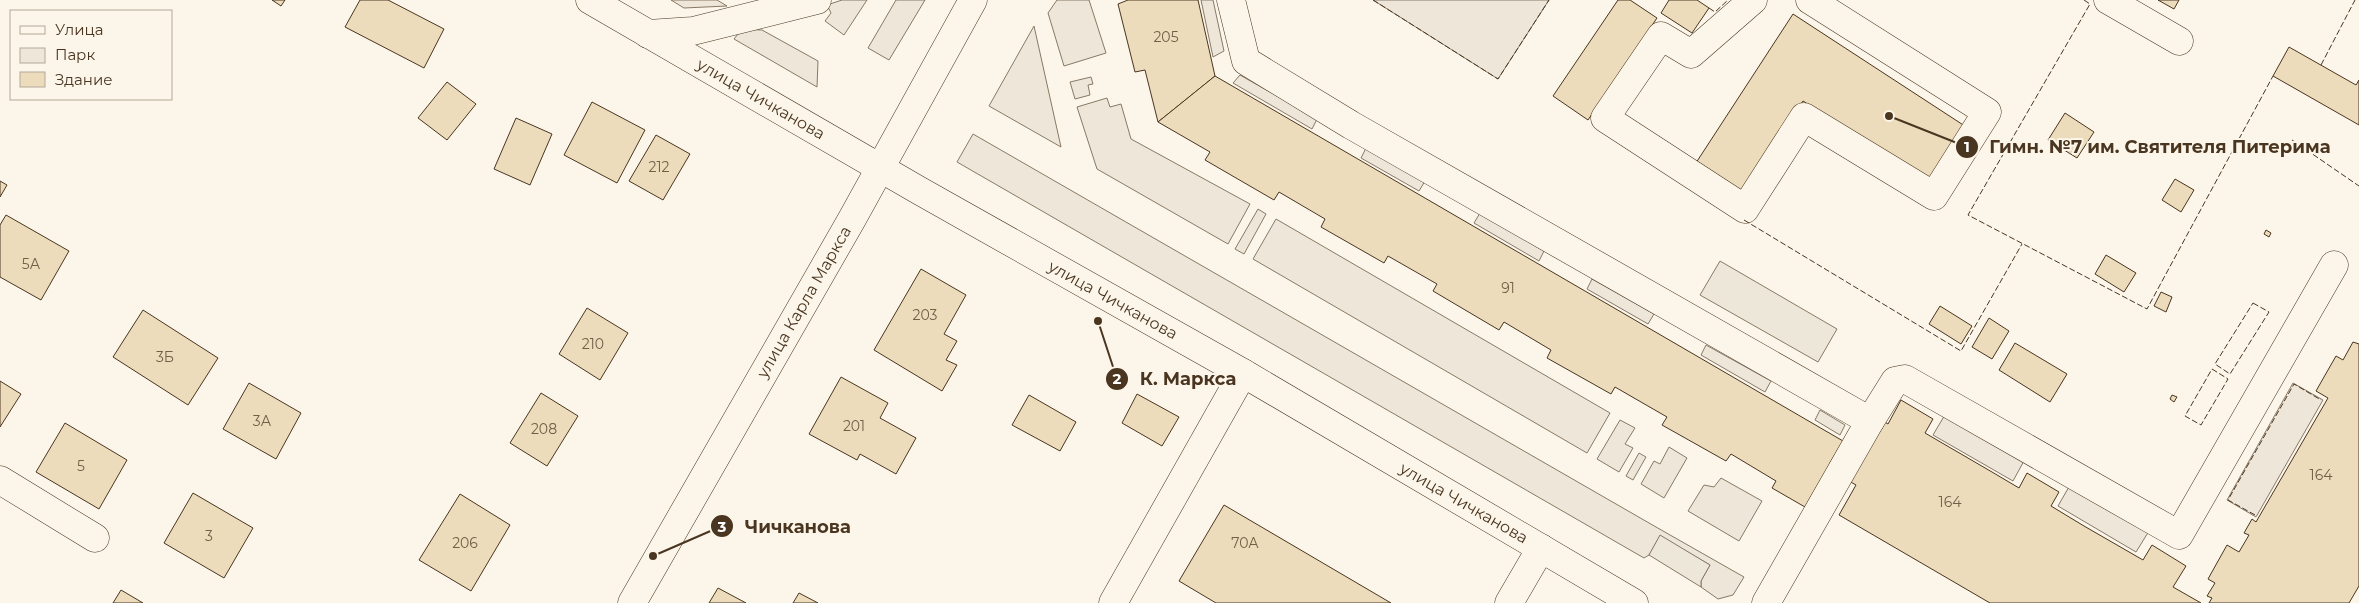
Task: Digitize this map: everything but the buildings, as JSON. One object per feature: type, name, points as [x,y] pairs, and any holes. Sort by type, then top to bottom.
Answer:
[{"type":"main road","name":"улица Чичканова","points":[[590,0],[880,168],[1243,373],[1634,603]]},
{"type":"main road","points":[[648,34],[693,31],[817,0]]},
{"type":"main road","name":"улица Карла Маркса","points":[[632,603],[880,168],[973,0]]},
{"type":"main road","points":[[1231,0],[1246,61],[1351,125],[1870,421]]},
{"type":"main road","points":[[1753,0],[1691,54],[1661,36],[1605,118],[1745,209],[1804,117],[1934,196],[1987,112],[1810,0]]},
{"type":"main road","points":[[2108,0],[2179,41]]},
{"type":"main road","points":[[1766,603],[1870,421],[1895,381],[1905,379],[2179,535],[2334,265]]},
{"type":"main road","points":[[1113,603],[1243,373]]},
{"type":"main road","points":[[0,480],[96,538]]},
{"type":"main road","points":[[1509,603],[1541,548]]},
{"type":"green space","points":[[671,0],[717,0],[727,6],[684,8]]},
{"type":"green space","points":[[842,0],[867,0],[844,35],[825,21],[831,13],[827,5]]},
{"type":"green space","points":[[896,0],[925,0],[889,60],[868,48]]},
{"type":"green space","points":[[1057,0],[1089,0],[1106,53],[1064,66],[1048,13]]},
{"type":"green space","points":[[1201,0],[1213,0],[1224,51],[1213,57]]},
{"type":"green space","points":[[1373,0],[1549,0],[1498,79]]},
{"type":"green space","points":[[1034,26],[1061,147],[989,106]]},
{"type":"green space","points":[[742,29],[762,30],[818,61],[817,87],[734,39]]},
{"type":"green space","points":[[1240,75],[1317,119],[1312,129],[1233,83]]},
{"type":"green space","points":[[1091,77],[1093,84],[1088,85],[1090,95],[1075,99],[1070,82]]},
{"type":"green space","points":[[1107,98],[1110,107],[1121,104],[1131,139],[1250,204],[1228,244],[1097,169],[1077,107]]},
{"type":"green space","points":[[973,134],[1744,577],[1733,595],[1718,599],[1701,587],[1701,581],[1710,565],[1660,536],[1649,555],[1644,558],[957,162]]},
{"type":"green space","points":[[1366,148],[1425,181],[1419,191],[1361,158]]},
{"type":"green space","points":[[1258,209],[1266,214],[1244,254],[1235,249]]},
{"type":"green space","points":[[1480,213],[1544,251],[1539,261],[1474,223]]},
{"type":"green space","points":[[1276,219],[1610,413],[1587,453],[1253,259]]},
{"type":"green space","points":[[1592,279],[1654,314],[1648,324],[1587,289]]},
{"type":"green space","points":[[1706,345],[1771,381],[1765,392],[1701,355]]},
{"type":"green space","points":[[2293,383],[2323,400],[2256,517],[2227,500]]},
{"type":"green space","points":[[1820,410],[1845,425],[1840,435],[1815,420]]},
{"type":"green space","points":[[1946,413],[2025,459],[2013,481],[1933,435]]},
{"type":"green space","points":[[1620,420],[1635,428],[1625,444],[1633,448],[1619,472],[1597,459]]},
{"type":"green space","points":[[1669,447],[1687,458],[1664,498],[1641,484],[1654,461],[1660,464]]},
{"type":"green space","points":[[1639,453],[1646,457],[1633,480],[1626,476]]},
{"type":"green space","points":[[1721,478],[1762,501],[1739,541],[1688,511],[1704,485],[1714,487]]},
{"type":"green space","points":[[2070,485],[2149,531],[2136,552],[2058,506]]},
{"type":"shaded area","points":[[1720,261],[1837,329],[1818,362],[1700,295]]},
{"type":"shaded area","points":[[1660,535],[1710,565],[1701,581],[1701,587],[1649,555]]},
{"type":"fence","points":[[1373,0],[1498,79],[1549,0]]},
{"type":"fence","points":[[1709,8],[1715,12],[1728,0]]},
{"type":"fence","points":[[2084,0],[2090,4],[1968,215],[2147,309],[2273,76]]},
{"type":"fence","points":[[2321,65],[2355,0]]},
{"type":"fence","points":[[2292,140],[2359,186]]},
{"type":"fence","points":[[1744,220],[1961,351],[2022,244]]},
{"type":"fence","points":[[2253,303],[2269,312],[2230,374],[2215,364],[2253,303]]},
{"type":"fence","points":[[2212,369],[2228,379],[2201,425],[2185,416],[2212,369]]},
{"type":"fence","points":[[2255,515],[2228,500],[2294,384],[2321,400]]},
{"type":"place","name":"Гимн. №7 им. Святителя Питерима","points":[[1889,116]]},
{"type":"place","name":"К. Маркса","points":[[1098,321]]},
{"type":"place","name":"Чичканова","points":[[653,556]]}]
